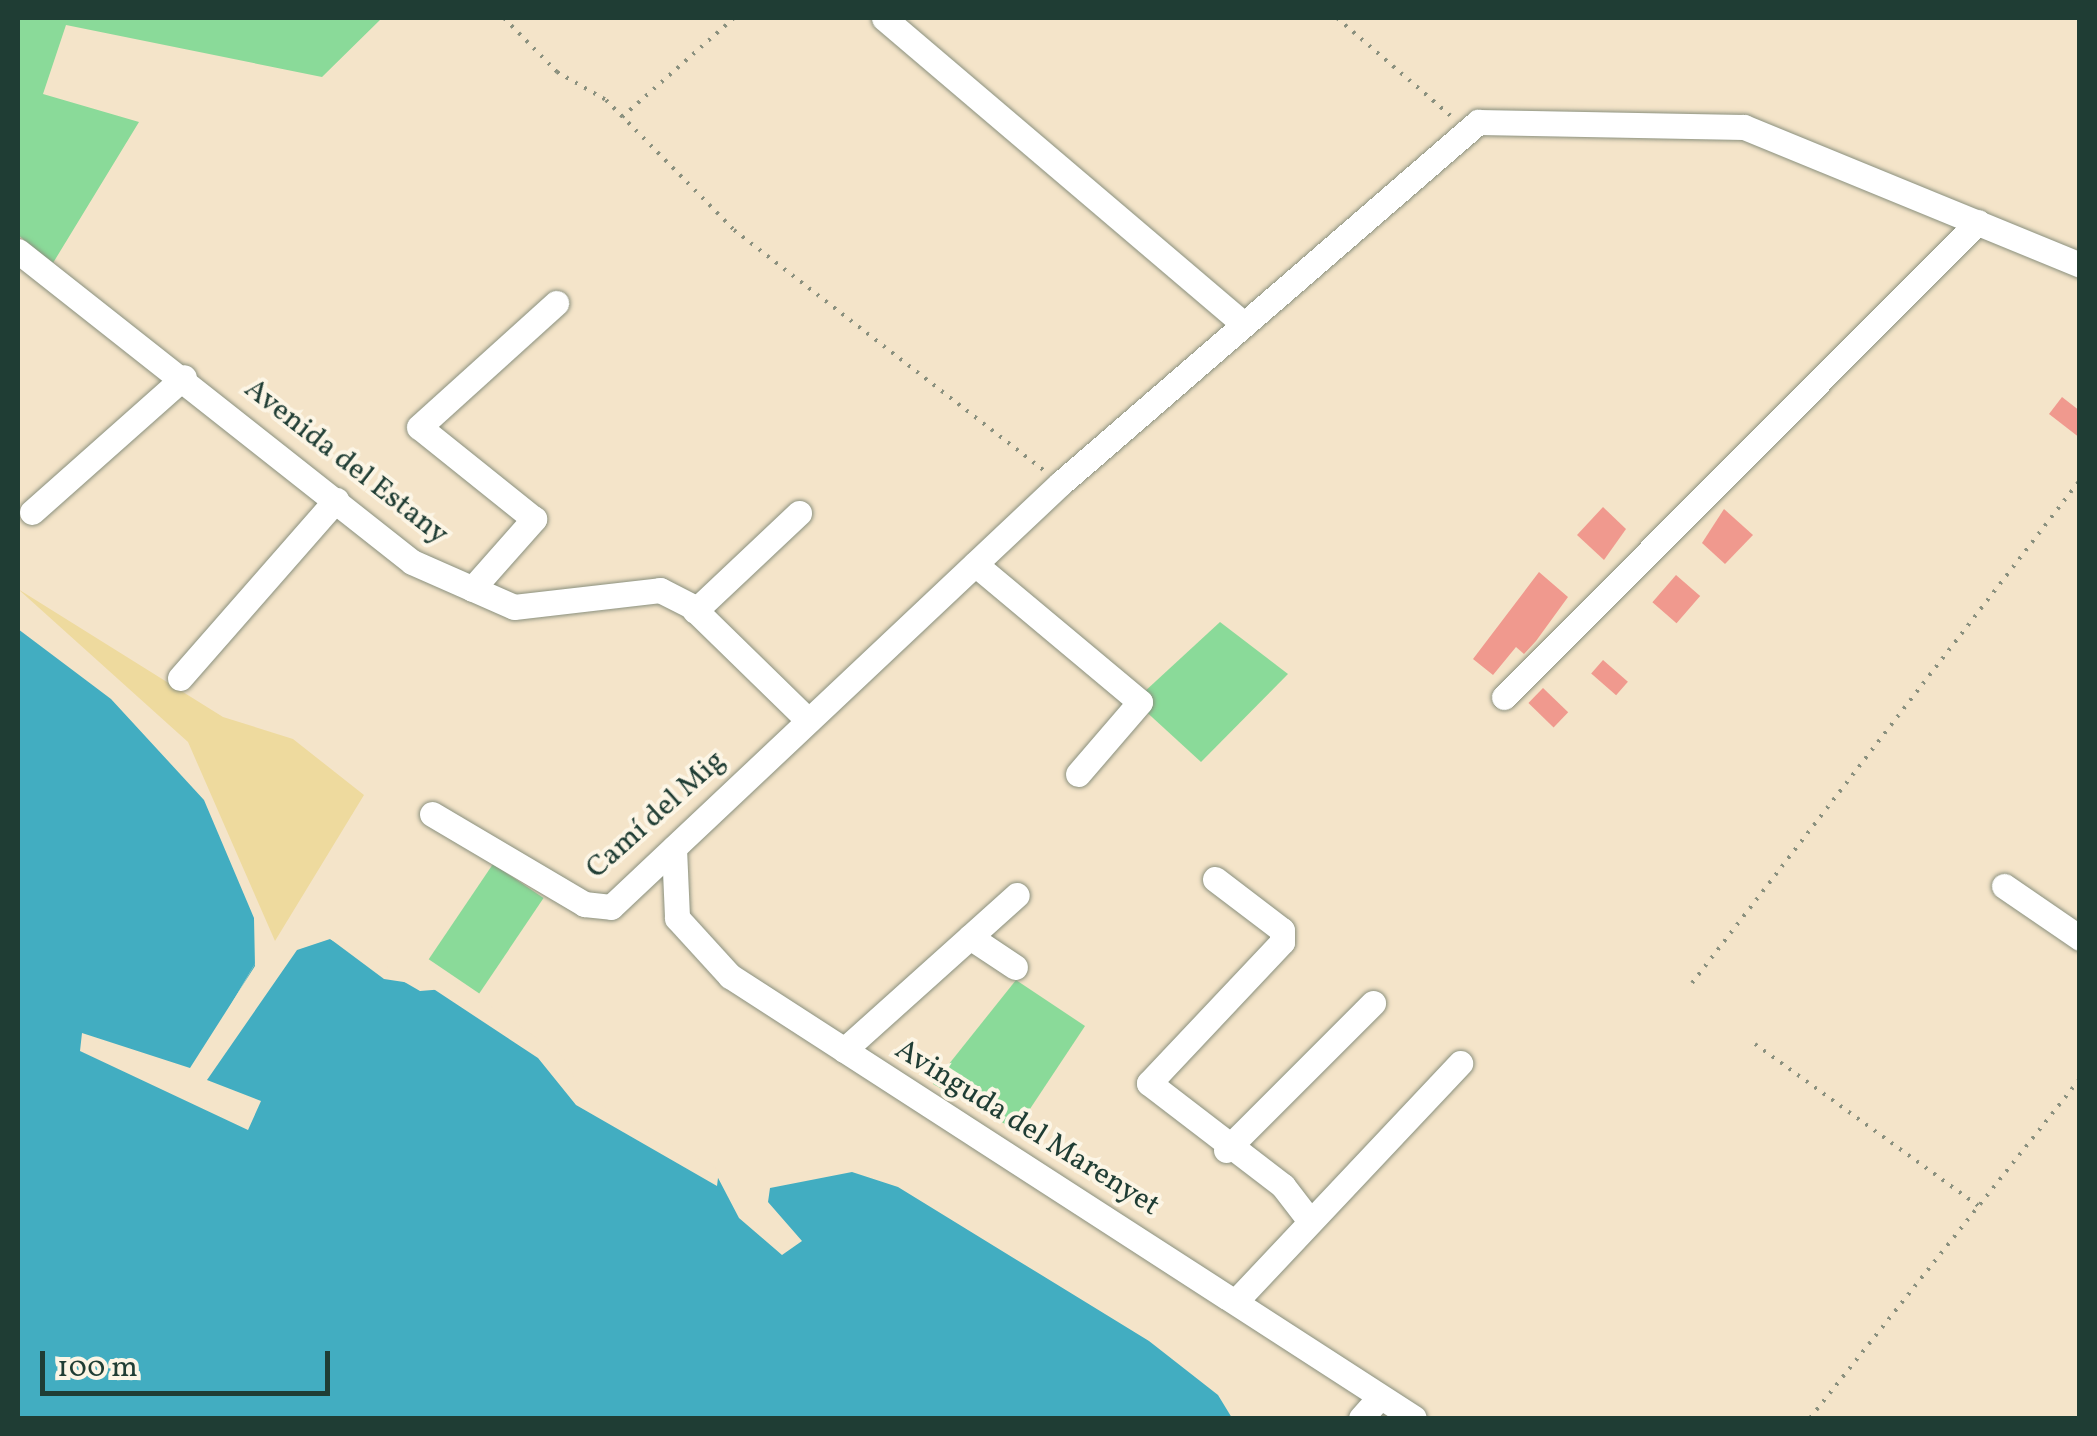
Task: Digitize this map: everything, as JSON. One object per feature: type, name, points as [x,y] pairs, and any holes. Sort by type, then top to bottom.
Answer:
[{"type":"street","points":[[884,18],[1240,321]]},
{"type":"street","points":[[1467,130],[1478,122],[1744,128],[2080,265]]},
{"type":"street","name":"Camí del Mig","points":[[432,814],[584,904],[611,907],[1060,483],[1240,321],[1467,130]]},
{"type":"street","points":[[1504,696],[1978,222]]},
{"type":"street","name":"Avenida del Estany","points":[[18,250],[184,376],[412,562],[514,607],[660,590],[696,610],[808,720]]},
{"type":"street","points":[[472,588],[534,519],[419,427],[556,303]]},
{"type":"street","points":[[32,512],[184,376]]},
{"type":"street","points":[[180,678],[336,500]]},
{"type":"street","points":[[696,610],[800,512]]},
{"type":"street","points":[[975,564],[1140,702],[1078,774]]},
{"type":"street","name":"Avinguda del Marenyet","points":[[674,848],[677,918],[730,976],[1414,1418]]},
{"type":"street","points":[[1215,879],[1282,930],[1282,942],[1149,1083],[1226,1150],[1283,1186],[1310,1221]]},
{"type":"street","points":[[2004,886],[2080,938]]},
{"type":"street","points":[[844,1050],[1017,895]]},
{"type":"street","points":[[970,936],[1016,967]]},
{"type":"street","points":[[1226,1150],[1372,1003]]},
{"type":"street","points":[[1236,1301],[1460,1063]]},
{"type":"street","points":[[1361,1418],[1380,1397]]},
{"type":"path","points":[[504,18],[557,72],[586,83],[734,230],[1060,483]]},
{"type":"path","points":[[622,118],[734,18]]},
{"type":"path","points":[[1338,18],[1467,130]]},
{"type":"path","points":[[1692,983],[2080,480]]},
{"type":"path","points":[[1755,1044],[1983,1209]]},
{"type":"path","points":[[1810,1418],[1983,1209],[2080,1079]]},
{"type":"green space","points":[[18,18],[382,18],[322,77],[66,25],[43,94],[139,122],[53,263],[18,235]]},
{"type":"green space","points":[[1220,622],[1288,674],[1201,762],[1141,707],[1143,693]]},
{"type":"green space","points":[[493,864],[544,898],[479,993],[429,959]]},
{"type":"green space","points":[[1016,980],[1085,1026],[1016,1130],[933,1084]]},
{"type":"sand","points":[[18,589],[223,717],[293,739],[364,795],[275,941],[188,742]]},
{"type":"water","points":[[18,629],[111,699],[204,800],[254,918],[255,966],[190,1068],[82,1033],[80,1051],[248,1130],[261,1101],[207,1080],[297,950],[330,939],[420,991],[457,988],[553,1050],[582,1100],[716,1174],[739,1218],[782,1255],[802,1241],[768,1202],[770,1188],[852,1172],[898,1187],[1149,1341],[1218,1395],[1232,1418],[18,1418]]},
{"type":"pier","points":[[325,935],[332,935],[417,984],[384,979]]},
{"type":"pier","points":[[260,955],[193,1072],[191,1073]]},
{"type":"pier","points":[[456,983],[561,1054],[585,1096],[719,1170],[717,1186],[576,1105],[538,1058],[429,986]]},
{"type":"pier","points":[[85,1037],[191,1073],[86,1039],[85,1045]]},
{"type":"building","points":[[2062,397],[2080,411],[2080,438],[2049,414]]},
{"type":"building","points":[[1603,507],[1626,529],[1604,560],[1577,535]]},
{"type":"building","points":[[1724,509],[1753,535],[1725,564],[1702,543]]},
{"type":"building","points":[[1539,572],[1568,597],[1524,654],[1516,647],[1493,675],[1473,659]]},
{"type":"building","points":[[1676,575],[1700,596],[1677,623],[1652,602]]},
{"type":"building","points":[[1603,660],[1628,682],[1616,695],[1591,674]]},
{"type":"building","points":[[1543,688],[1568,712],[1554,727],[1528,703]]}]
